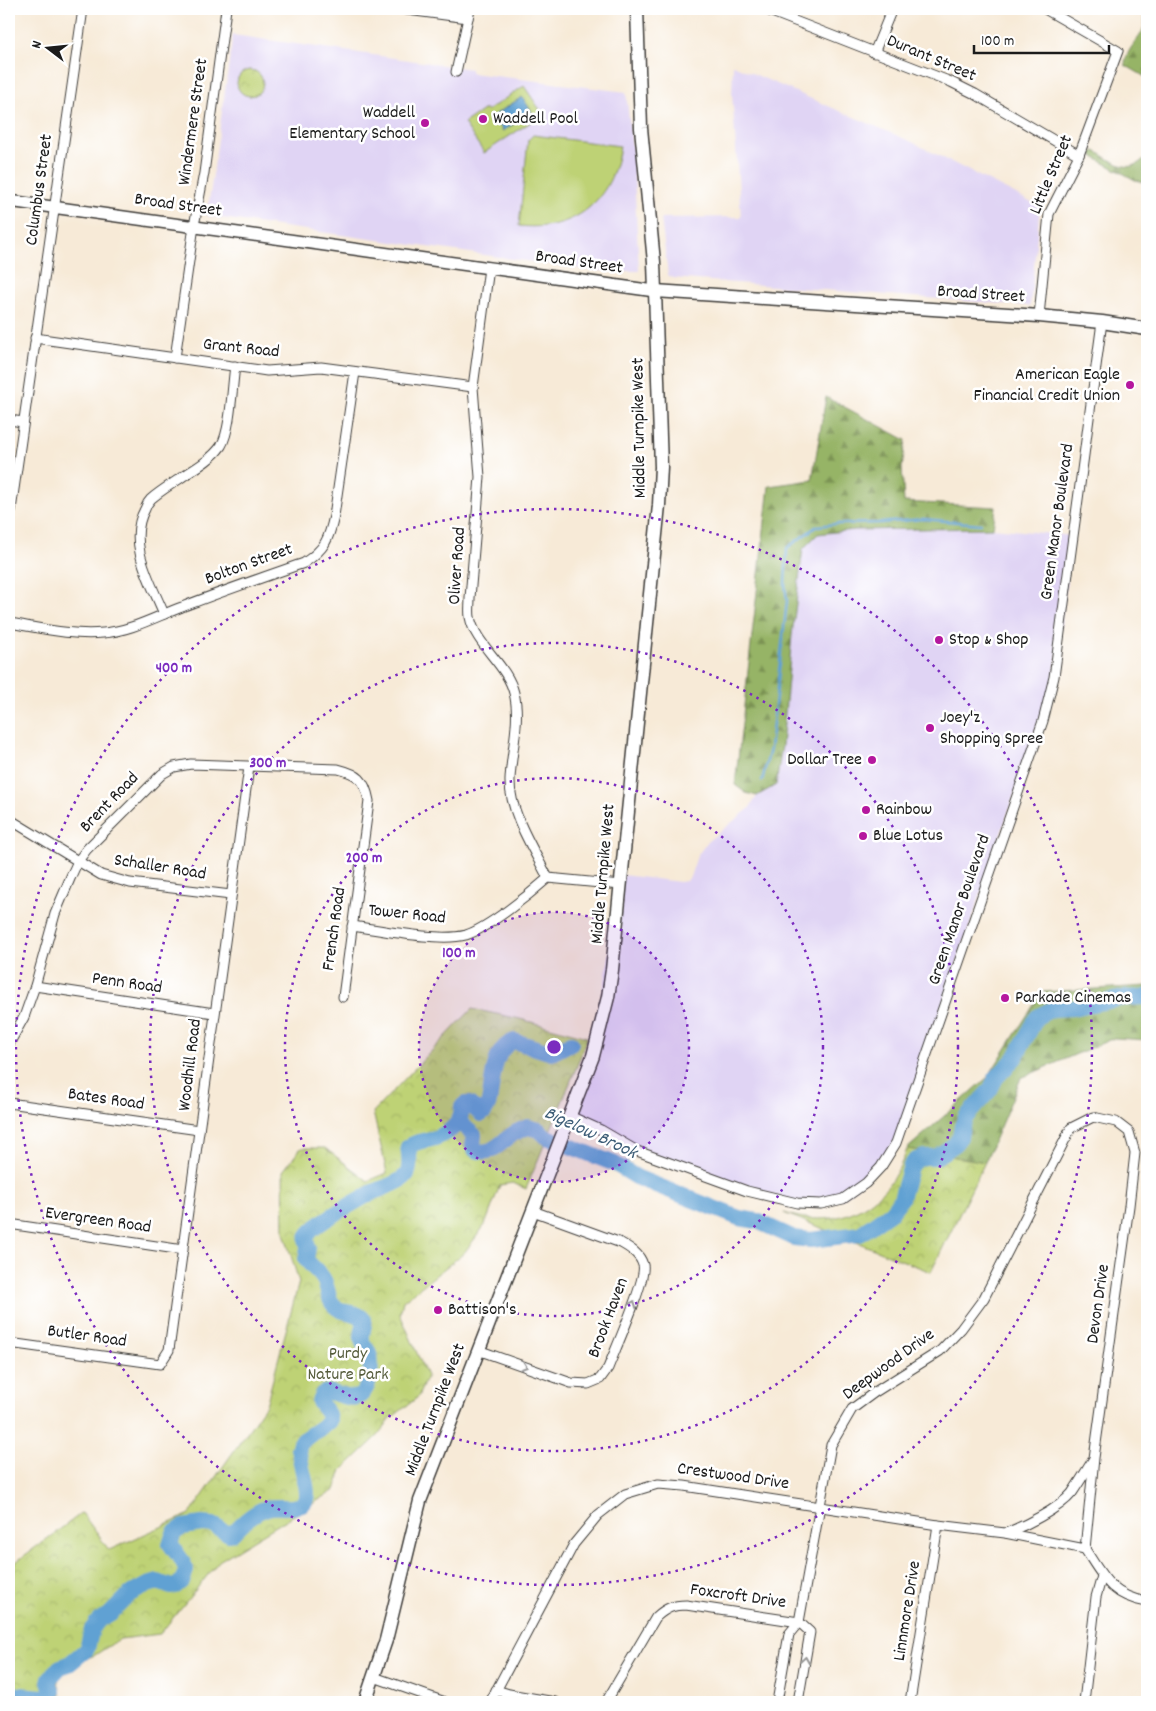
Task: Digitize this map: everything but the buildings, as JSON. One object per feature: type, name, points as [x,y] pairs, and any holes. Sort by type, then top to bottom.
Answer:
[{"type":"main road","name":"Middle Turnpike West","points":[[365,1702],[386,1640],[420,1501],[593,1056],[608,998],[659,505],[661,468],[654,262],[641,128],[637,9]]},
{"type":"main road","name":"Broad Street","points":[[654,291],[1039,316],[1102,322],[1147,329]]},
{"type":"street","name":"Columbus Street","points":[[9,524],[83,9]]},
{"type":"street","name":"Windermere Street","points":[[175,358],[194,226],[204,173],[226,9]]},
{"type":"street","points":[[400,9],[468,18]]},
{"type":"street","points":[[456,72],[470,9]]},
{"type":"street","name":"Durant Street","points":[[764,9],[951,82],[1079,155]]},
{"type":"street","points":[[874,53],[892,9]]},
{"type":"street","name":"Little Street","points":[[1039,316],[1049,214],[1079,155],[1118,51],[1045,9]]},
{"type":"street","name":"Broad Street","points":[[9,201],[654,291]]},
{"type":"street","name":"Oliver Road","points":[[489,268],[474,387],[480,477],[470,618],[477,634],[506,673],[514,693],[516,716],[510,782],[514,803],[521,823],[548,878]]},
{"type":"street","name":"Green Manor Boulevard","points":[[570,1116],[637,1151],[748,1191],[797,1203],[821,1204],[843,1199],[866,1183],[881,1167],[896,1143],[1043,721],[1055,669],[1102,322]]},
{"type":"street","name":"Grant Road","points":[[35,338],[267,371],[321,367],[474,387]]},
{"type":"street","points":[[164,614],[141,557],[137,541],[138,526],[150,500],[215,454],[222,444],[227,428],[235,366]]},
{"type":"street","name":"Bolton Street","points":[[9,623],[69,633],[106,633],[164,614],[304,562],[316,555],[329,537],[334,516],[355,372]]},
{"type":"street","points":[[9,420],[23,422]]},
{"type":"street","name":"Brent Road","points":[[10,1038],[24,1017],[55,914],[78,861],[87,849],[162,774],[174,767],[192,764],[338,769],[352,772],[360,779]]},
{"type":"street","name":"Woodhill Road","points":[[160,1364],[169,1350],[249,767]]},
{"type":"street","name":"French Road","points":[[343,997],[369,801],[367,789],[360,779]]},
{"type":"street","name":"Schaller Road","points":[[9,819],[100,875],[130,883],[231,895]]},
{"type":"street","points":[[548,878],[621,885]]},
{"type":"street","name":"Tower Road","points":[[352,926],[426,936],[446,937],[467,934],[489,923],[548,878]]},
{"type":"street","name":"Penn Road","points":[[34,986],[214,1013]]},
{"type":"street","name":"Bates Road","points":[[9,1103],[200,1130]]},
{"type":"street","name":"Deepwood Drive","points":[[777,1702],[789,1634],[799,1622],[831,1445],[852,1409],[875,1392],[940,1351],[961,1329],[984,1298],[1071,1128],[1094,1117],[1116,1122],[1129,1132],[1135,1153]]},
{"type":"street","name":"Devon Drive","points":[[1085,1549],[1094,1458],[1135,1153]]},
{"type":"street","name":"Brook Haven","points":[[478,1350],[571,1383],[588,1384],[600,1379],[612,1359],[642,1280],[643,1264],[634,1251],[621,1244],[533,1211]]},
{"type":"street","name":"Evergreen Road","points":[[9,1224],[183,1250]]},
{"type":"street","name":"Butler Road","points":[[9,1343],[160,1364]]},
{"type":"street","name":"Devon Drive","points":[[1005,1533],[1046,1513],[1070,1495],[1094,1458]]},
{"type":"street","name":"Crestwood Drive","points":[[490,1702],[574,1544],[598,1516],[625,1494],[658,1484],[684,1486],[938,1525],[1005,1533],[1085,1549]]},
{"type":"street","name":"Linnmore Drive","points":[[910,1702],[938,1525]]},
{"type":"street","points":[[1085,1549],[1102,1576],[1116,1591],[1135,1600],[1147,1602]]},
{"type":"street","points":[[1095,1702],[1084,1701],[1096,1597],[1102,1576]]},
{"type":"street","name":"Foxcroft Drive","points":[[606,1702],[656,1617],[665,1609],[674,1605],[686,1605],[799,1622]]},
{"type":"street","points":[[798,1702],[810,1632],[799,1622]]},
{"type":"street","points":[[374,1677],[445,1702]]},
{"type":"street","points":[[496,1690],[555,1702]]},
{"type":"shaded area","name":"Waddell Elementary School","points":[[233,35],[471,69],[471,73],[626,92],[633,155],[639,271],[598,271],[207,216]]},
{"type":"shaded area","points":[[733,65],[912,142],[1040,207],[1030,306],[673,278],[668,275],[661,218],[741,217],[732,94]]},
{"type":"shaded area","points":[[993,528],[1073,536],[1054,677],[896,1143],[881,1167],[843,1199],[797,1203],[637,1151],[570,1116],[593,1056],[622,875],[680,882],[686,881],[690,877],[697,856],[708,841],[749,809],[757,796],[776,785],[782,746],[792,635],[803,549],[817,534],[855,530]]},
{"type":"green space","points":[[1136,9],[1147,9],[1147,78],[1125,65],[1129,52],[1144,28],[1144,14]]},
{"type":"green space","points":[[250,70],[259,74],[263,83],[259,92],[250,96],[241,92],[237,83],[241,74]]},
{"type":"green space","name":"Waddell Pool","points":[[524,86],[543,114],[484,153],[464,123],[483,110],[488,110]]},
{"type":"green space","points":[[533,135],[620,146],[616,165],[609,183],[588,209],[573,218],[557,224],[539,227],[519,226],[528,140]]},
{"type":"green space","points":[[1095,151],[1115,163],[1128,166],[1140,162],[1147,155],[1147,183],[1135,180],[1097,159],[1093,156],[1092,152]]},
{"type":"green space","points":[[826,397],[906,440],[902,468],[904,502],[996,507],[993,528],[855,530],[818,534],[803,549],[792,635],[782,746],[776,785],[757,796],[746,793],[735,785],[769,486],[812,480]]},
{"type":"green space","points":[[1147,986],[1147,1040],[1114,1038],[1021,1078],[985,1162],[907,1149],[988,1077],[1042,992]]},
{"type":"green space","name":"Purdy Nature Park","points":[[472,1009],[516,1018],[587,1037],[579,1061],[526,1189],[513,1183],[500,1185],[485,1225],[464,1253],[403,1301],[400,1314],[427,1376],[418,1397],[390,1419],[378,1436],[342,1470],[335,1490],[219,1561],[160,1634],[120,1639],[95,1655],[56,1670],[61,1696],[40,1702],[9,1702],[9,1567],[82,1513],[109,1550],[190,1514],[266,1405],[299,1282],[284,1233],[283,1171],[301,1148],[325,1148],[368,1181],[387,1173],[373,1112]]},
{"type":"green space","points":[[907,1149],[985,1162],[931,1272],[784,1213],[805,1218],[824,1219],[843,1216],[860,1209],[888,1185],[899,1168]]},
{"type":"water","points":[[522,97],[532,112],[503,131],[493,116]]},
{"type":"waterway","points":[[762,781],[770,749],[787,601],[785,584],[787,548],[817,526],[923,519],[981,524]]},
{"type":"waterway","name":"Bigelow Brook","points":[[459,1122],[474,1135],[473,1146],[475,1150],[491,1150],[513,1134],[528,1127],[539,1130],[547,1137],[615,1164],[638,1178],[739,1218],[757,1221],[794,1238],[811,1240],[860,1234],[891,1212],[901,1199],[911,1165],[916,1160],[924,1157],[936,1157],[954,1145],[960,1137],[966,1117],[990,1090],[996,1078],[1015,1058],[1037,1017],[1052,1009],[1072,1008],[1124,998],[1147,997]]},
{"type":"waterway","name":"Bigelow Brook","points":[[9,1694],[51,1696],[53,1692],[49,1682],[50,1678],[60,1667],[69,1664],[87,1649],[92,1629],[98,1621],[111,1613],[130,1594],[148,1585],[158,1582],[171,1587],[176,1586],[183,1580],[186,1570],[183,1562],[170,1544],[174,1533],[183,1527],[202,1524],[213,1525],[229,1534],[233,1533],[257,1512],[271,1507],[294,1507],[303,1504],[307,1491],[298,1449],[306,1437],[329,1421],[328,1414],[319,1402],[322,1395],[327,1392],[354,1398],[361,1395],[368,1384],[371,1366],[369,1353],[362,1340],[364,1320],[358,1315],[340,1310],[331,1302],[324,1280],[306,1259],[307,1237],[317,1226],[337,1213],[373,1192],[401,1180],[407,1174],[409,1168],[408,1147],[417,1142],[440,1136],[451,1130],[459,1120],[462,1107],[465,1104],[469,1104],[481,1114],[486,1110],[494,1068],[504,1047],[514,1041],[552,1053],[571,1043]]},
{"type":"place","name":"Waddell Pool","points":[[483,119]]},
{"type":"place","name":"Waddell Elementary School","points":[[425,123]]},
{"type":"place","name":"American Eagle Financial Credit Union","points":[[1130,385]]},
{"type":"place","name":"Stop & Shop","points":[[939,640]]},
{"type":"place","name":"Joey'z Shopping Spree","points":[[930,728]]},
{"type":"place","name":"Dollar Tree","points":[[872,760]]},
{"type":"place","name":"Rainbow","points":[[866,810]]},
{"type":"place","name":"Blue Lotus","points":[[863,836]]},
{"type":"place","name":"Parkade Cinemas","points":[[1005,998]]},
{"type":"place","name":"Battison's","points":[[438,1310]]}]
